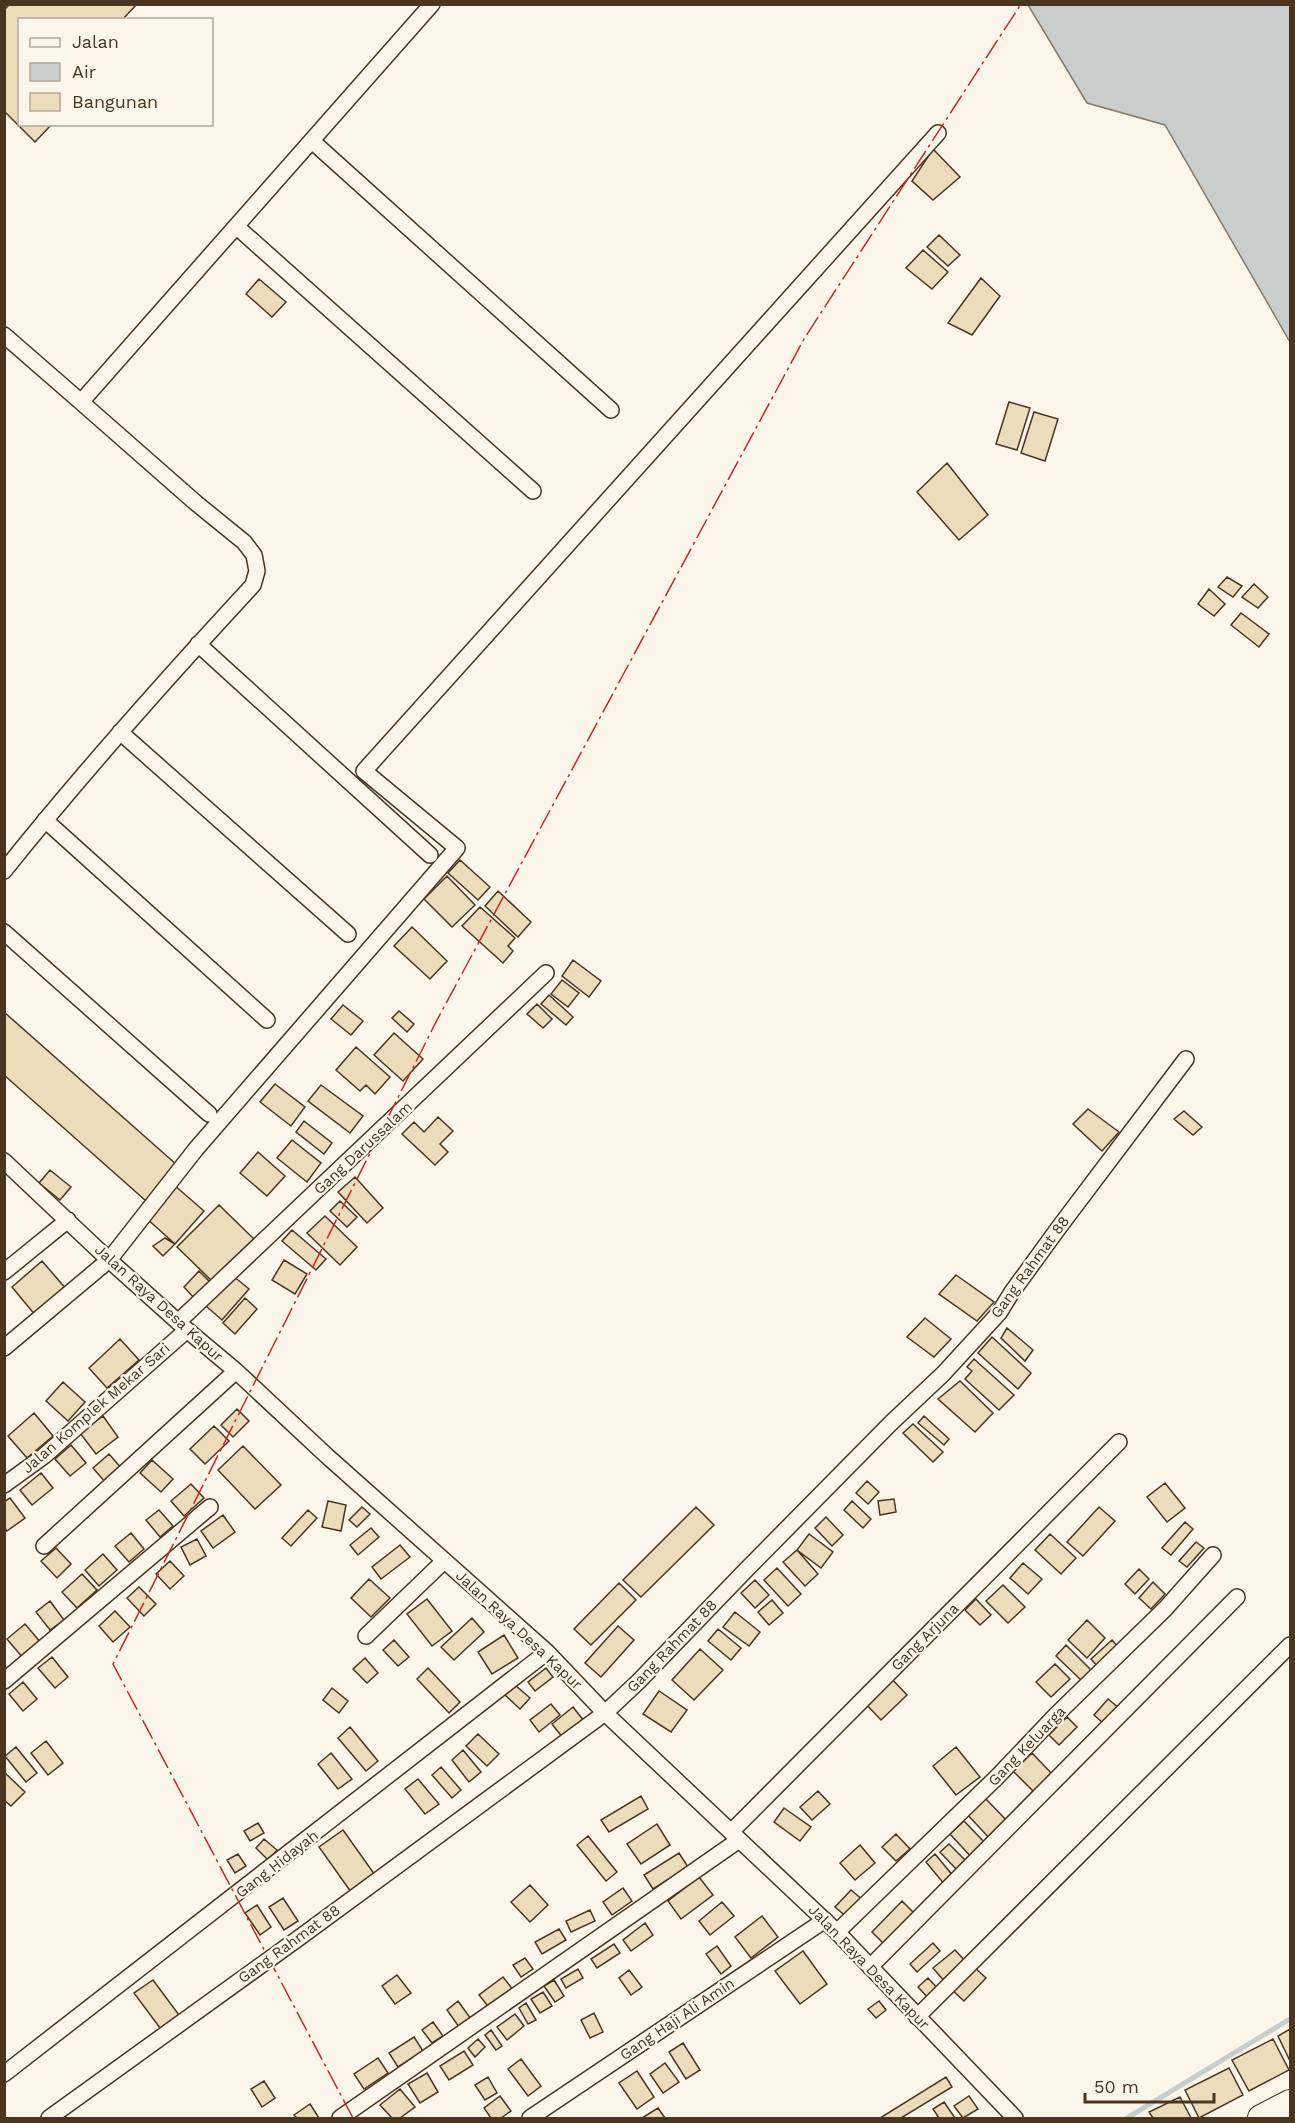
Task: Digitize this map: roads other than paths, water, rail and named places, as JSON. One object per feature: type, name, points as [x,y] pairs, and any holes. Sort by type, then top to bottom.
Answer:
[{"type":"highway","points":[[1261,2118],[1290,2103]]},
{"type":"street","points":[[81,402],[432,4]]},
{"type":"street","points":[[4,1348],[109,1260],[196,1149],[457,848],[364,771],[938,133]]},
{"type":"street","points":[[312,141],[610,410]]},
{"type":"street","points":[[237,227],[533,491]]},
{"type":"street","points":[[4,335],[196,503],[244,542],[254,555],[257,571],[253,585],[120,732],[4,871]]},
{"type":"street","points":[[198,644],[430,855]]},
{"type":"street","points":[[120,732],[348,934]]},
{"type":"street","points":[[45,820],[267,1020]]},
{"type":"street","points":[[4,932],[209,1114]]},
{"type":"street","name":"Gang Darussalam","points":[[183,1326],[546,973]]},
{"type":"street","name":"Gang Rahmat 88","points":[[49,2118],[605,1713],[891,1423],[943,1374],[999,1313],[1060,1226],[1186,1059]]},
{"type":"street","name":"Jalan Raya Desa Kapur","points":[[4,1161],[109,1260],[236,1371],[547,1652],[605,1713],[825,1920],[1015,2118]]},
{"type":"street","points":[[4,1272],[68,1220]]},
{"type":"street","name":"Jalan Komplek Mekar Sari","points":[[4,1485],[44,1456],[183,1326]]},
{"type":"street","points":[[44,1546],[236,1371]]},
{"type":"street","name":"Gang Arjuna","points":[[340,2118],[735,1836],[1119,1442]]},
{"type":"street","points":[[4,1681],[210,1507]]},
{"type":"street","name":"Gang Keluarga","points":[[837,1932],[998,1776],[1056,1715],[1165,1609],[1213,1555]]},
{"type":"street","points":[[366,1636],[444,1561]]},
{"type":"street","points":[[870,1967],[1237,1597]]},
{"type":"street","points":[[918,2016],[1290,1645]]},
{"type":"street","name":"Gang Hidayah","points":[[4,2074],[547,1652]]},
{"type":"street","name":"Gang Haji Ali Amin","points":[[530,2118],[825,1920]]},
{"type":"water","points":[[1028,5],[1290,5],[1290,342],[1165,125],[1087,103]]},
{"type":"waterway","points":[[1127,2118],[1290,2019]]}]
